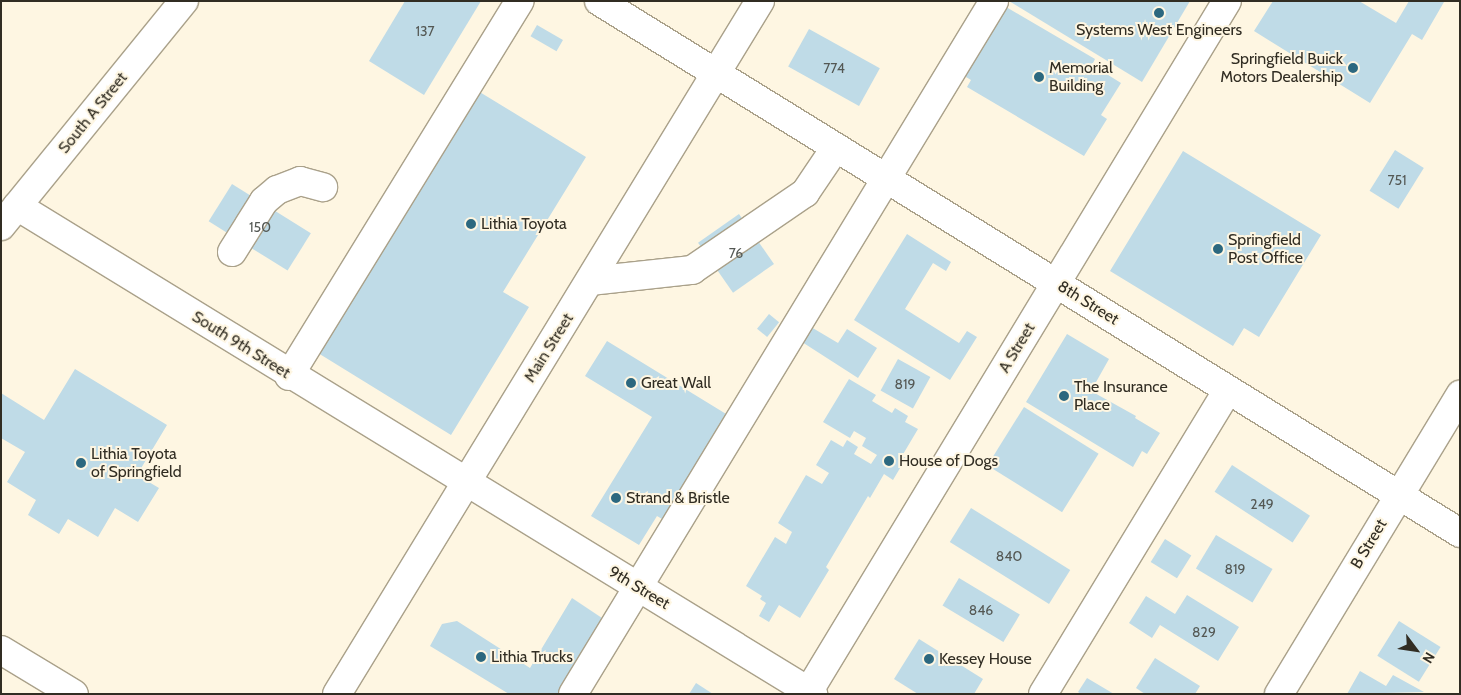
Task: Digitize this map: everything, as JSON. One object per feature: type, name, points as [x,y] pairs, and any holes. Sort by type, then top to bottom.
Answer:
[{"type":"street","name":"South A Street","points":[[9,216],[184,1]]},
{"type":"street","points":[[289,376],[520,1]]},
{"type":"street","name":"8th Street","points":[[599,1],[715,74],[888,178],[1227,391],[1460,533]]},
{"type":"street","name":"Main Street","points":[[336,694],[760,1]]},
{"type":"street","points":[[573,694],[994,1]]},
{"type":"street","name":"A Street","points":[[810,693],[1227,1]]},
{"type":"street","points":[[590,281],[692,270],[805,193],[836,147]]},
{"type":"street","points":[[232,252],[264,201],[276,190],[300,181],[323,187]]},
{"type":"street","name":"South 9th Street","points":[[9,216],[289,376],[466,482]]},
{"type":"street","points":[[1043,694],[1227,391]]},
{"type":"street","name":"B Street","points":[[1279,694],[1460,395]]},
{"type":"street","name":"9th Street","points":[[466,482],[810,693]]},
{"type":"street","points":[[1,650],[74,694]]},
{"type":"building","points":[[405,1],[481,1],[424,95],[369,61]]},
{"type":"building","points":[[1009,1],[1190,1],[1142,82]]},
{"type":"building","name":"Springfield Buick Motors Dealership","points":[[1273,1],[1359,1],[1396,23],[1409,1],[1444,2],[1422,40],[1412,34],[1370,103],[1254,31]]},
{"type":"building","name":"Memorial Building","points":[[1001,4],[1095,59],[1092,65],[1121,83],[1101,115],[1107,119],[1084,156],[967,87],[971,80],[961,74]]},
{"type":"building","points":[[537,25],[563,40],[556,51],[530,36]]},
{"type":"building","points":[[809,29],[880,68],[859,106],[788,67]]},
{"type":"building","name":"Lithia Toyota","points":[[478,91],[586,157],[503,292],[529,307],[451,435],[318,353]]},
{"type":"building","points":[[1395,150],[1424,168],[1398,209],[1370,191]]},
{"type":"building","name":"Springfield Post Office","points":[[1183,151],[1321,235],[1259,337],[1244,328],[1233,346],[1110,271]]},
{"type":"building","points":[[232,184],[311,233],[288,271],[209,221]]},
{"type":"building","points":[[739,214],[774,264],[733,293],[698,243]]},
{"type":"building","points":[[907,234],[951,262],[946,271],[933,263],[905,309],[959,343],[967,331],[977,337],[950,380],[854,320]]},
{"type":"building","points":[[769,314],[779,322],[767,337],[757,329]]},
{"type":"building","points":[[811,327],[838,343],[847,329],[877,348],[858,378],[802,342]]},
{"type":"building","name":"The Insurance Place","points":[[1067,334],[1109,359],[1091,391],[1136,416],[1135,418],[1160,433],[1147,454],[1142,451],[1133,467],[1026,402]]},
{"type":"building","points":[[607,341],[731,417],[667,522],[657,516],[639,545],[591,516],[652,417],[585,376]]},
{"type":"building","points":[[898,359],[930,377],[913,408],[881,390]]},
{"type":"building","name":"Lithia Toyota of Springfield","points":[[75,369],[167,425],[137,475],[159,488],[138,522],[115,508],[98,537],[68,519],[59,534],[28,515],[36,500],[7,482],[25,452],[1,438],[1,393],[44,420]]},
{"type":"building","points":[[849,379],[876,395],[872,401],[892,413],[895,408],[908,416],[905,422],[918,429],[902,456],[906,458],[893,480],[884,474],[870,498],[868,496],[826,567],[829,570],[800,618],[779,605],[769,622],[759,616],[766,603],[760,599],[762,596],[746,586],[775,537],[786,544],[792,532],[778,523],[806,475],[822,484],[829,473],[816,465],[831,440],[843,447],[847,440],[858,447],[854,454],[871,464],[877,455],[862,446],[866,438],[854,431],[850,438],[823,422]]},
{"type":"building","points":[[1024,407],[1099,454],[1062,512],[987,466]]},
{"type":"building","points":[[1232,465],[1310,516],[1293,542],[1215,492]]},
{"type":"building","points":[[971,508],[1070,570],[1049,604],[950,542]]},
{"type":"building","points":[[1216,535],[1273,569],[1252,602],[1196,568]]},
{"type":"building","points":[[1165,539],[1191,555],[1177,578],[1151,562]]},
{"type":"building","points":[[959,578],[1020,615],[1003,642],[943,605]]},
{"type":"building","points":[[1187,595],[1239,627],[1218,661],[1160,625],[1152,638],[1129,623],[1146,596],[1175,614]]},
{"type":"building","name":"Lithia Trucks","points":[[572,598],[608,622],[563,694],[509,694],[430,646],[442,624],[457,621],[530,668]]},
{"type":"building","points":[[1399,621],[1441,647],[1419,682],[1377,656]]},
{"type":"building","name":"Kessey House","points":[[919,639],[983,679],[974,694],[918,694],[894,679]]},
{"type":"building","points":[[1155,658],[1200,686],[1195,694],[1145,694],[1136,688]]},
{"type":"building","points":[[1360,671],[1386,686],[1393,675],[1424,692],[1347,694]]},
{"type":"building","points":[[1087,678],[1114,694],[1081,694],[1078,692]]},
{"type":"building","points":[[696,683],[713,694],[689,694]]},
{"type":"place","name":"Systems West Engineers","points":[[1159,13]]},
{"type":"place","name":"Springfield Buick Motors Dealership","points":[[1353,68]]},
{"type":"place","name":"Memorial Building","points":[[1039,77]]},
{"type":"place","name":"Lithia Toyota","points":[[471,224]]},
{"type":"place","name":"Springfield Post Office","points":[[1218,249]]},
{"type":"place","name":"Great Wall","points":[[631,383]]},
{"type":"place","name":"The Insurance Place","points":[[1064,396]]},
{"type":"place","name":"House of Dogs","points":[[889,461]]},
{"type":"place","name":"Lithia Toyota of Springfield","points":[[81,463]]},
{"type":"place","name":"Strand & Bristle","points":[[616,498]]},
{"type":"place","name":"Lithia Trucks","points":[[481,657]]},
{"type":"place","name":"Kessey House","points":[[929,659]]}]
